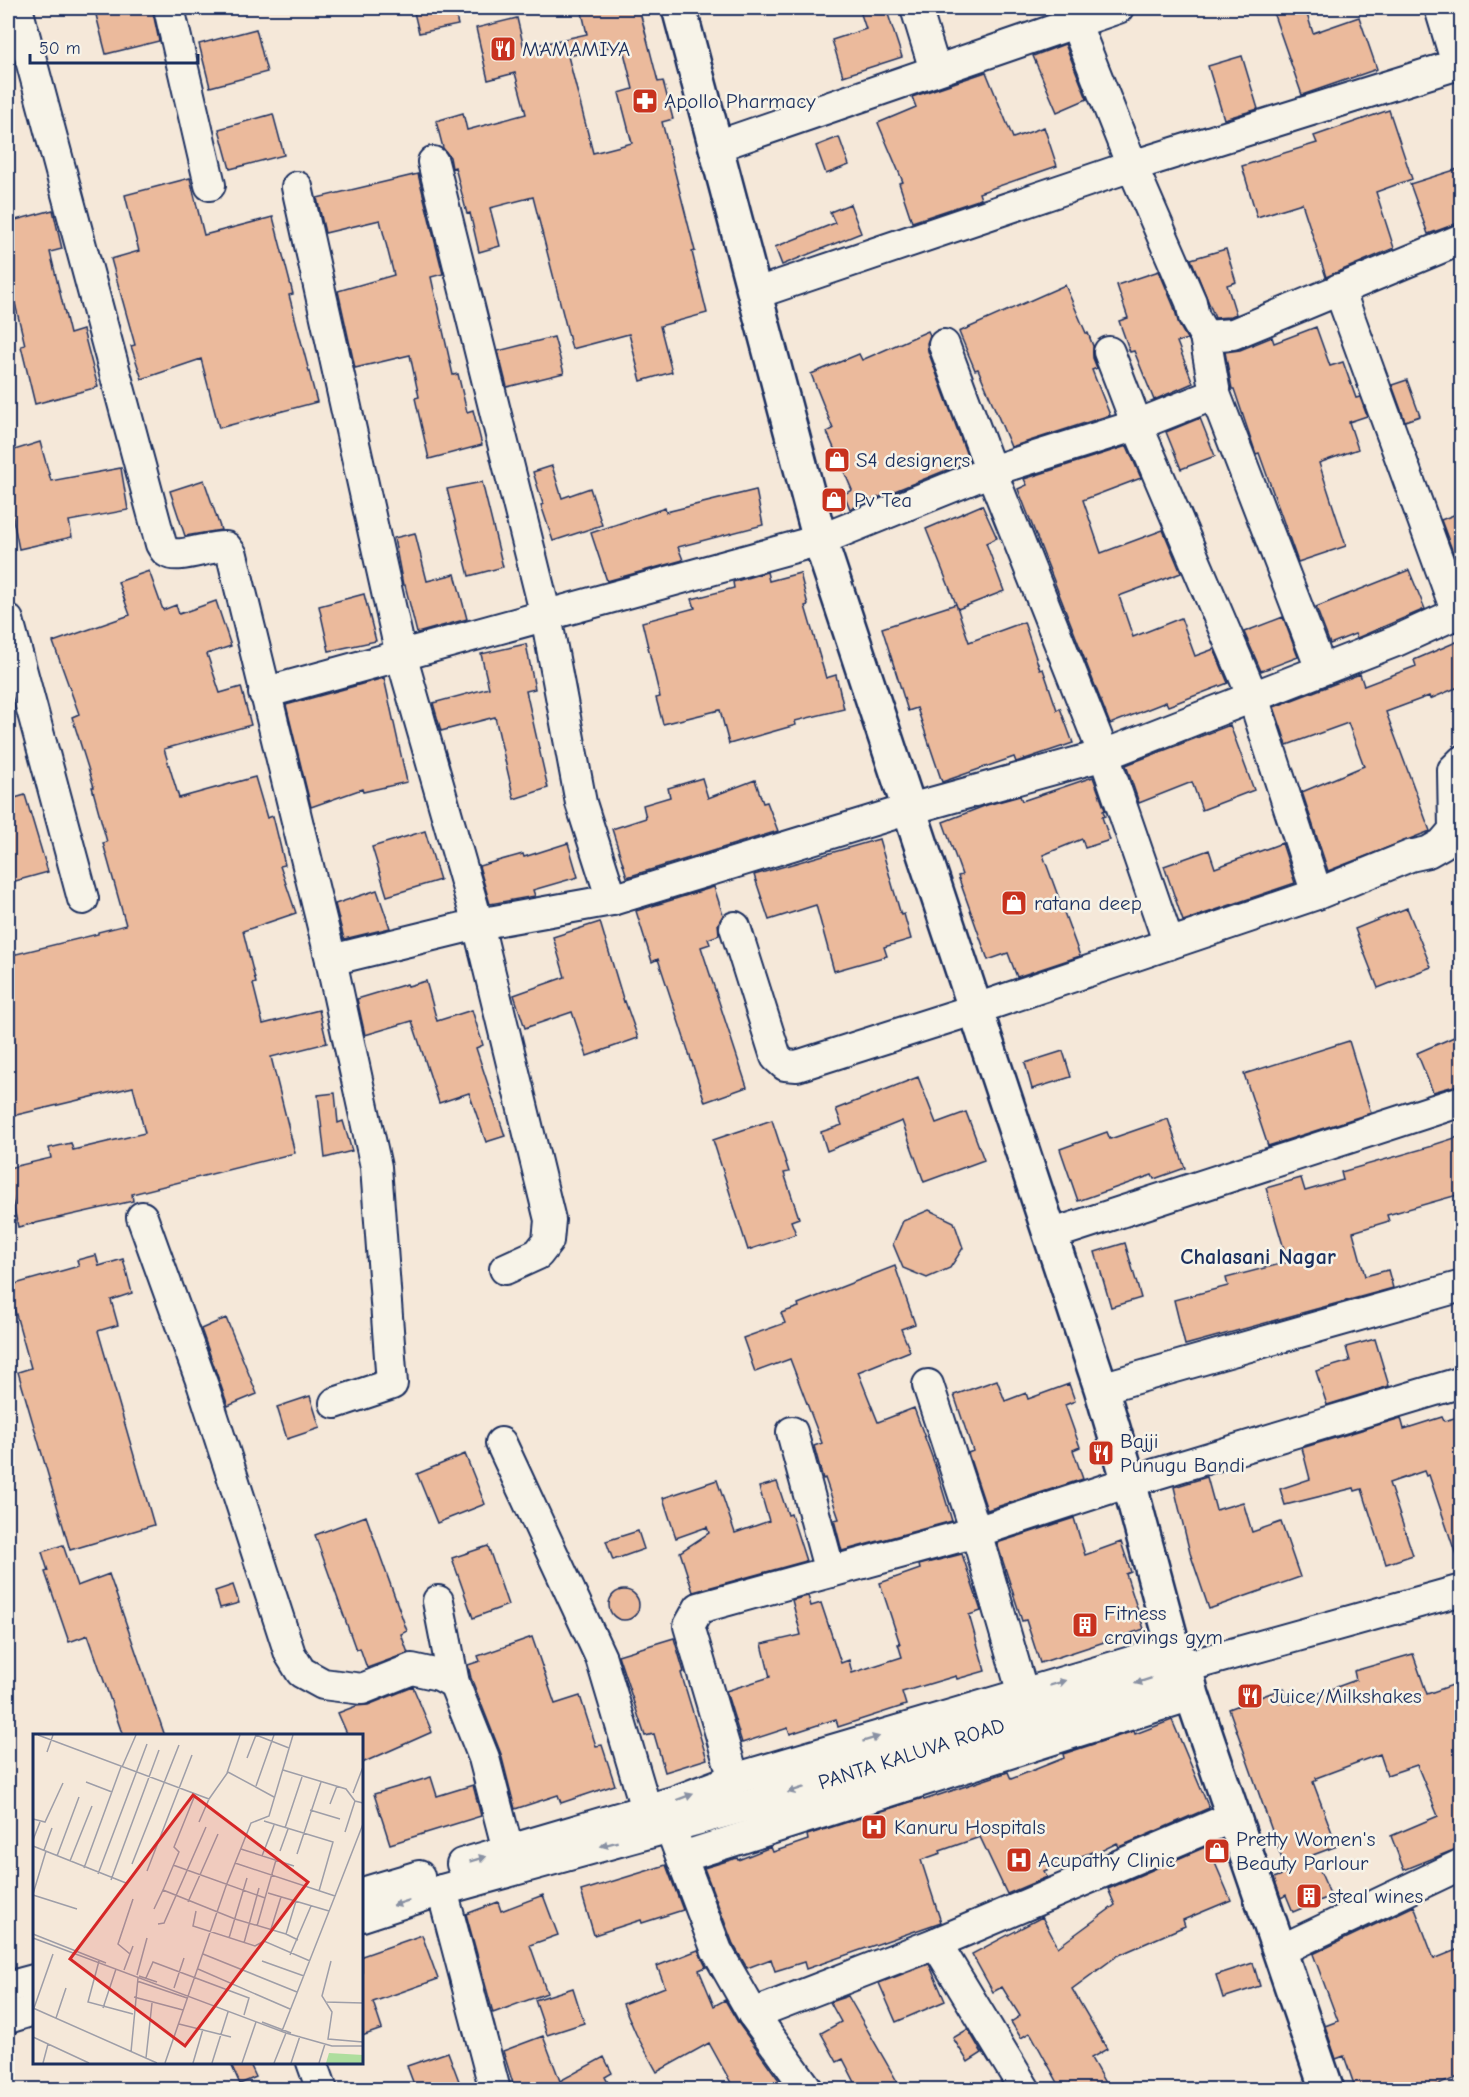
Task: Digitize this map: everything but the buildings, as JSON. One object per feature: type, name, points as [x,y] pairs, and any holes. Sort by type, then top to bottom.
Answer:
[{"type":"main road","points":[[679,8],[820,540],[1101,1388],[1184,1671],[1327,2090]]},
{"type":"street","points":[[16,8],[161,544],[167,552],[176,555],[216,546],[230,550],[331,960],[376,1167],[392,1384],[335,1403]]},
{"type":"street","points":[[169,8],[210,185]]},
{"type":"street","points":[[916,8],[934,70]]},
{"type":"street","points":[[717,146],[1118,8]]},
{"type":"street","points":[[754,294],[1132,166],[1459,64],[1440,8]]},
{"type":"street","points":[[1075,22],[1132,166],[1191,302],[1194,317],[1205,336],[1215,394],[1321,669]]},
{"type":"street","points":[[433,162],[546,616],[581,803],[612,900]]},
{"type":"street","points":[[297,187],[400,655],[478,924],[550,1220],[548,1240],[538,1254],[505,1269]]},
{"type":"street","points":[[1205,336],[1233,334],[1461,239]]},
{"type":"street","points":[[331,960],[478,924],[612,900],[910,809],[1104,755],[1396,641],[1459,612],[1339,289]]},
{"type":"street","points":[[944,345],[991,471],[1104,755],[1169,944]]},
{"type":"street","points":[[1109,352],[1137,425],[1252,697],[1317,894]]},
{"type":"street","points":[[264,693],[820,540],[991,471],[1137,425],[1215,394]]},
{"type":"street","points":[[8,620],[83,899]]},
{"type":"street","points":[[735,927],[776,1057],[785,1065],[797,1066],[976,1009],[1317,894],[1410,856],[1428,852],[1442,844],[1454,830],[1453,771],[1461,761]]},
{"type":"street","points":[[1050,1235],[1461,1101]]},
{"type":"street","points":[[142,1217],[203,1386],[290,1654],[301,1672],[323,1684],[362,1689],[412,1669],[439,1675],[454,1683]]},
{"type":"street","points":[[1101,1388],[1461,1286]]},
{"type":"street","points":[[734,1779],[689,1626],[699,1608],[975,1532],[1129,1482],[1461,1382]]},
{"type":"street","points":[[928,1384],[1023,1694]]},
{"type":"street","points":[[792,1432],[830,1572]]},
{"type":"street","points":[[501,1443],[601,1658],[646,1809]]},
{"type":"street","name":"PANTA KALUVA ROAD","points":[[363,1893],[646,1809],[734,1779],[1023,1694],[1184,1671],[1461,1573]]},
{"type":"street","name":"PANTA KALUVA ROAD","points":[[363,1916],[442,1890],[761,1801],[1184,1671],[1461,1590]]},
{"type":"street","points":[[438,1601],[454,1683],[484,1758],[508,1850]]},
{"type":"street","points":[[682,1857],[1184,1671]]},
{"type":"street","points":[[753,2014],[936,1943],[1234,1816]]},
{"type":"street","points":[[669,1828],[717,1951],[753,2014],[808,2090]]},
{"type":"street","points":[[1281,1950],[1461,1864]]},
{"type":"street","points":[[442,1890],[495,2090]]},
{"type":"street","points":[[936,1943],[1025,2090]]},
{"type":"street","points":[[8,1987],[33,1980]]},
{"type":"street","points":[[8,2018],[33,2010]]},
{"type":"street","points":[[313,2064],[322,2090]]},
{"type":"place","name":"MAMAMIYA","points":[[503,49]]},
{"type":"place","name":"Apollo Pharmacy","points":[[645,101]]},
{"type":"place","name":"S4 designers","points":[[837,460]]},
{"type":"place","name":"Pv Tea","points":[[834,500]]},
{"type":"place","name":"ratana deep","points":[[1014,903]]},
{"type":"place","name":"Bajji Punugu Bandi","points":[[1101,1453]]},
{"type":"place","name":"Fitness cravings gym","points":[[1085,1625]]},
{"type":"place","name":"Juice/Milkshakes","points":[[1250,1696]]},
{"type":"place","name":"Kanuru Hospitals","points":[[874,1827]]},
{"type":"place","name":"Pretty Women's Beauty Parlour","points":[[1217,1851]]},
{"type":"place","name":"Acupathy Clinic","points":[[1019,1860]]},
{"type":"place","name":"steal wines","points":[[1309,1896]]},
{"type":"district","name":"Chalasani Nagar","points":[[1258,1257]]}]
